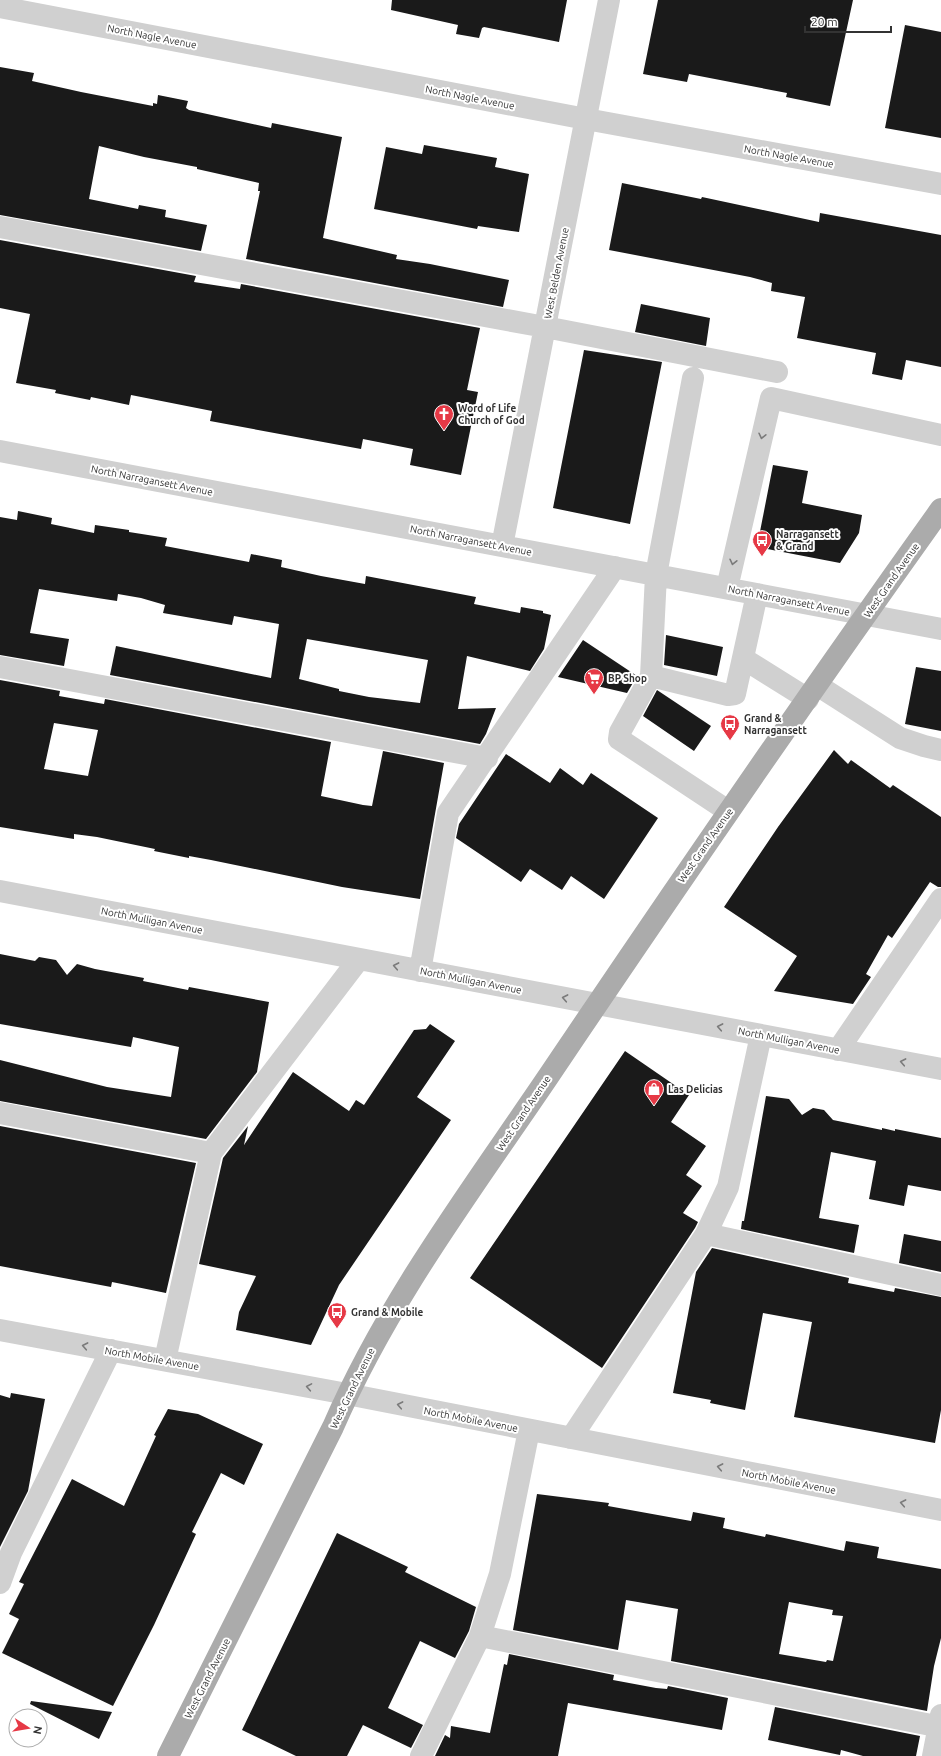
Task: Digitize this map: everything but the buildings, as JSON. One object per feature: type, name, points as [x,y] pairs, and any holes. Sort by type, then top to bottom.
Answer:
[{"type":"main road","name":"West Grand Avenue","points":[[168,1756],[333,1427],[347,1394],[405,1290],[728,811],[941,508]]},
{"type":"street","name":"West Belden Avenue","points":[[502,546],[609,0]]},
{"type":"street","name":"North Nagle Avenue","points":[[0,7],[586,119],[941,184]]},
{"type":"street","points":[[0,227],[545,327],[777,372]]},
{"type":"street","points":[[693,378],[656,575],[651,676],[620,732],[619,739],[728,811]]},
{"type":"street","points":[[726,588],[771,398],[941,435]]},
{"type":"street","name":"North Narragansett Avenue","points":[[0,451],[941,629]]},
{"type":"street","points":[[420,971],[448,813],[487,758],[615,567]]},
{"type":"street","points":[[651,676],[728,695],[735,694],[744,659],[757,594]]},
{"type":"street","points":[[744,659],[813,692],[900,738],[941,750]]},
{"type":"street","points":[[0,667],[487,758]]},
{"type":"street","name":"North Mulligan Avenue","points":[[0,892],[941,1069]]},
{"type":"street","points":[[838,1050],[941,899]]},
{"type":"street","points":[[165,1360],[210,1153],[359,959]]},
{"type":"street","points":[[571,1438],[706,1234],[728,1187],[761,1035]]},
{"type":"street","points":[[0,1113],[210,1153]]},
{"type":"street","points":[[706,1234],[941,1285]]},
{"type":"street","name":"North Mobile Avenue","points":[[0,1330],[347,1394],[941,1510]]},
{"type":"street","points":[[0,1583],[6,1552],[111,1350]]},
{"type":"street","points":[[421,1756],[480,1636],[500,1574],[529,1430]]},
{"type":"street","points":[[480,1636],[940,1723],[933,1756]]},
{"type":"place","name":"Word of Life Church of God","points":[[444,431]]},
{"type":"place","name":"Narragansett & Grand","points":[[762,557]]},
{"type":"place","name":"BP Shop","points":[[594,695]]},
{"type":"place","name":"Grand & Narragansett","points":[[730,741]]},
{"type":"place","name":"Las Delicias","points":[[654,1106]]},
{"type":"place","name":"Grand & Mobile","points":[[337,1329]]}]
